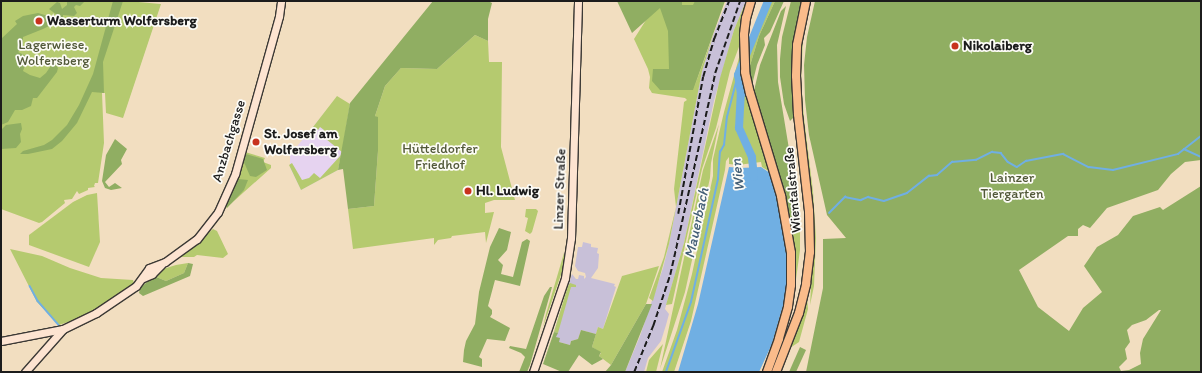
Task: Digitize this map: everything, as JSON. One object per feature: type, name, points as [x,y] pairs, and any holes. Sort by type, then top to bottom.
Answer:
[{"type":"main road","name":"Wientalstraße","points":[[751,1],[746,18],[744,35],[745,72],[788,228],[791,252],[790,296],[779,339],[767,372]]},
{"type":"main road","name":"Wientalstraße","points":[[776,372],[799,313],[806,284],[810,252],[809,210],[798,114],[796,76],[797,45],[806,1]]},
{"type":"street","name":"Anzbachgasse","points":[[63,329],[104,308],[136,286],[143,278],[154,272],[161,265],[197,239],[215,216],[228,192],[240,156],[279,16],[281,1]]},
{"type":"street","name":"Linzer Straße","points":[[533,372],[565,278],[570,244],[578,1]]},
{"type":"street","points":[[1,341],[63,329]]},
{"type":"street","points":[[25,372],[63,329]]},
{"type":"shaded area","points":[[727,1],[746,1],[734,30],[714,101],[684,243],[665,309],[669,314],[666,325],[661,341],[648,358],[644,372],[625,372],[640,336],[663,268],[669,244],[702,71],[714,33]]},
{"type":"shaded area","points":[[350,104],[338,170],[301,190],[290,168],[290,155],[330,106]]},
{"type":"shaded area","points":[[583,242],[591,244],[591,247],[598,248],[598,268],[591,278],[615,284],[614,286],[616,287],[603,329],[598,327],[596,334],[581,330],[578,339],[571,341],[570,345],[559,342],[556,337],[557,333],[554,332],[572,274],[576,279],[578,279],[579,275],[584,276],[584,279],[586,277],[585,273],[578,271],[575,266],[578,247],[582,247]]},
{"type":"green space","name":"Lagerwiese, Wolfersberg","points":[[1,1],[127,1],[161,4],[123,118],[106,113],[105,93],[102,93],[104,143],[98,183],[95,183],[95,187],[88,188],[88,190],[79,194],[77,191],[72,199],[64,200],[65,203],[39,223],[1,209]]},
{"type":"green space","points":[[67,1],[85,1],[80,6],[76,5],[74,7],[77,13],[74,16],[63,15],[63,18],[58,19],[57,15],[49,9],[57,2],[60,3],[62,9],[67,5]]},
{"type":"green space","points":[[113,1],[123,1],[103,62],[104,93],[92,92],[77,123],[62,141],[52,149],[28,154],[20,154],[23,151],[44,145],[52,140],[67,125],[79,105],[93,74]]},
{"type":"green space","points":[[433,1],[488,1],[492,3],[488,19],[488,41],[475,35],[437,69],[401,68],[385,86],[375,116],[378,117],[378,151],[374,206],[348,209],[343,169],[338,170],[350,103]]},
{"type":"green space","points":[[617,1],[682,1],[682,5],[693,5],[695,1],[725,1],[693,90],[660,90],[652,81],[653,69],[669,69],[668,31],[660,8],[632,33]]},
{"type":"green space","points":[[658,1],[724,1],[693,90],[714,33],[702,71],[669,244],[653,301],[649,298],[664,257],[676,207],[674,189],[684,102],[687,100],[685,98],[652,93],[649,88],[650,77],[648,69],[634,39]]},
{"type":"green space","points":[[746,1],[756,1],[730,71],[716,128],[702,169],[672,304],[666,305],[684,243],[720,78],[734,30]]},
{"type":"green space","points":[[770,1],[775,1],[759,36],[748,72],[746,56]]},
{"type":"green space","points":[[775,1],[784,1],[770,32],[764,38],[765,45],[757,65],[751,89],[748,72],[759,36]]},
{"type":"green space","points":[[791,1],[802,1],[793,42],[791,72],[794,117],[790,121],[784,104],[780,77],[780,59],[782,37]]},
{"type":"green space","points":[[811,1],[803,39],[801,81],[813,191],[816,238],[814,286],[810,305],[814,232],[810,176],[802,115],[800,69],[803,33]]},
{"type":"green space","name":"Lainzer Tiergarten","points":[[815,1],[1201,1],[1201,160],[1185,162],[1171,174],[1158,190],[1107,208],[1090,228],[1083,225],[1078,229],[1078,236],[1068,236],[1019,270],[1038,307],[1069,331],[1083,308],[1102,292],[1084,266],[1097,247],[1118,235],[1133,216],[1160,207],[1163,210],[1201,186],[1201,372],[806,372],[823,288],[823,239],[846,238],[827,215],[809,135],[805,100],[804,65],[807,37]],"holes":[[[1161,310],[1143,339],[1140,353],[1141,364],[1129,370],[1121,371],[1119,367],[1127,359],[1125,349],[1130,342],[1127,330],[1132,325],[1146,320]]]},
{"type":"green space","points":[[786,6],[777,45],[778,82],[800,216],[789,218],[753,95],[760,65],[781,11]]},
{"type":"green space","points":[[38,13],[48,16],[51,21],[49,26],[23,37],[23,48],[18,52],[26,56],[23,62],[25,65],[23,71],[40,78],[46,73],[52,64],[55,64],[58,68],[57,72],[37,98],[33,98],[31,106],[22,110],[15,110],[8,122],[1,125],[1,39],[17,24],[15,21],[23,16]]},
{"type":"green space","name":"Hütteldorfer Friedhof","points":[[475,35],[488,41],[489,62],[502,62],[501,147],[515,200],[494,200],[485,203],[485,213],[494,212],[486,243],[485,232],[452,236],[451,238],[438,240],[434,245],[434,238],[353,249],[348,209],[374,206],[378,151],[378,118],[375,116],[385,86],[401,68],[437,69]]},
{"type":"green space","points":[[740,54],[741,69],[770,172],[762,167],[761,162],[738,165],[729,164],[729,157],[726,161],[691,321],[674,372],[662,372],[677,330],[692,274],[713,176],[713,159]]},
{"type":"green space","points":[[337,96],[350,104],[342,152],[321,135],[324,130],[320,127],[318,130],[313,127]]},
{"type":"green space","points":[[21,123],[21,142],[16,148],[1,149],[1,130],[6,125]]},
{"type":"green space","points":[[719,124],[711,163],[710,178],[685,292],[660,369],[703,170]]},
{"type":"green space","points":[[115,139],[127,149],[121,160],[122,164],[105,182],[109,187],[115,183],[122,188],[111,190],[105,188],[102,181],[106,155]]},
{"type":"green space","points":[[245,152],[265,158],[263,162],[271,165],[271,168],[225,209]]},
{"type":"green space","points":[[246,154],[263,159],[267,170],[256,177],[250,176],[243,160]]},
{"type":"green space","points":[[341,155],[338,170],[301,190],[289,165],[292,163],[302,180],[309,178],[314,173],[320,178]]},
{"type":"green space","points":[[238,179],[248,180],[244,190],[227,208],[226,204]]},
{"type":"green space","points":[[97,193],[100,242],[89,267],[29,245],[29,235],[73,202],[87,195]]},
{"type":"green space","points":[[526,209],[536,209],[538,211],[532,232],[530,234],[525,231],[528,218],[525,217]]},
{"type":"green space","points":[[800,216],[800,250],[794,294],[795,249],[789,218]]},
{"type":"green space","points":[[499,228],[511,232],[507,250],[498,260],[503,265],[501,274],[513,277],[522,242],[527,239],[530,241],[520,286],[495,280],[488,306],[492,310],[490,317],[510,328],[505,341],[487,339],[479,357],[482,359],[482,367],[463,362],[464,350],[466,341],[475,324],[479,292],[490,247]]},
{"type":"green space","points":[[213,229],[217,231],[228,254],[223,258],[197,255],[194,257],[181,257]]},
{"type":"green space","points":[[10,249],[42,256],[70,268],[101,278],[133,280],[134,283],[107,303],[77,319],[59,325],[37,302]]},
{"type":"green space","points":[[564,253],[564,266],[543,327],[546,314]]},
{"type":"green space","points":[[188,263],[184,273],[166,281],[154,276],[163,269]]},
{"type":"green space","points":[[188,263],[193,264],[190,276],[143,296],[139,293],[140,288],[154,276],[166,281],[184,273]]},
{"type":"green space","points":[[659,266],[646,304],[611,365],[599,356],[601,353],[592,347],[598,327],[603,329],[622,276]]},
{"type":"green space","points":[[570,283],[576,285],[576,287],[571,287],[558,333],[554,332],[568,286]]},
{"type":"green space","points":[[550,287],[552,287],[530,365],[527,372],[519,372],[525,357],[521,353],[509,348],[510,346],[526,349],[544,296]]},
{"type":"green space","points":[[807,297],[808,309],[799,342],[790,348]]},
{"type":"green space","points":[[646,304],[652,304],[625,372],[605,372],[611,365]]},
{"type":"green space","points":[[581,330],[596,334],[592,347],[601,352],[599,356],[603,359],[592,365],[579,355],[568,372],[562,372],[543,364],[554,332],[558,333],[556,337],[560,338],[559,342],[570,345],[571,341],[578,339]]},
{"type":"green space","points":[[663,344],[656,372],[646,372],[649,360]]},
{"type":"green space","points":[[800,347],[806,350],[796,372],[789,372]]},
{"type":"water","points":[[729,167],[761,167],[770,173],[778,197],[787,239],[789,275],[786,295],[772,344],[759,372],[678,372],[698,304]]},
{"type":"waterway","name":"Wien","points":[[754,177],[752,157],[739,128],[741,94],[738,75],[768,1]]},
{"type":"waterway","name":"Mauerbach","points":[[666,372],[691,302],[718,179],[720,152],[724,145],[727,117],[738,75]]},
{"type":"waterway","points":[[829,213],[845,197],[861,200],[868,197],[884,201],[907,193],[929,176],[937,175],[952,162],[976,160],[992,152],[1001,153],[1008,162],[1017,167],[1026,161],[1063,154],[1089,167],[1113,170],[1178,154],[1201,136]]},
{"type":"waterway","points":[[1184,149],[1201,157]]},
{"type":"waterway","points":[[30,286],[38,301],[59,325]]},
{"type":"railway","points":[[678,214],[703,77],[714,39],[729,1]]},
{"type":"railway","points":[[634,372],[653,326],[670,275],[715,73],[740,1]]},
{"type":"place","name":"Wasserturm Wolfersberg","points":[[39,21]]},
{"type":"place","name":"Nikolaiberg","points":[[955,46]]},
{"type":"place","name":"St. Josef am Wolfersberg","points":[[256,142]]},
{"type":"place","name":"Hl. Ludwig","points":[[468,191]]}]
